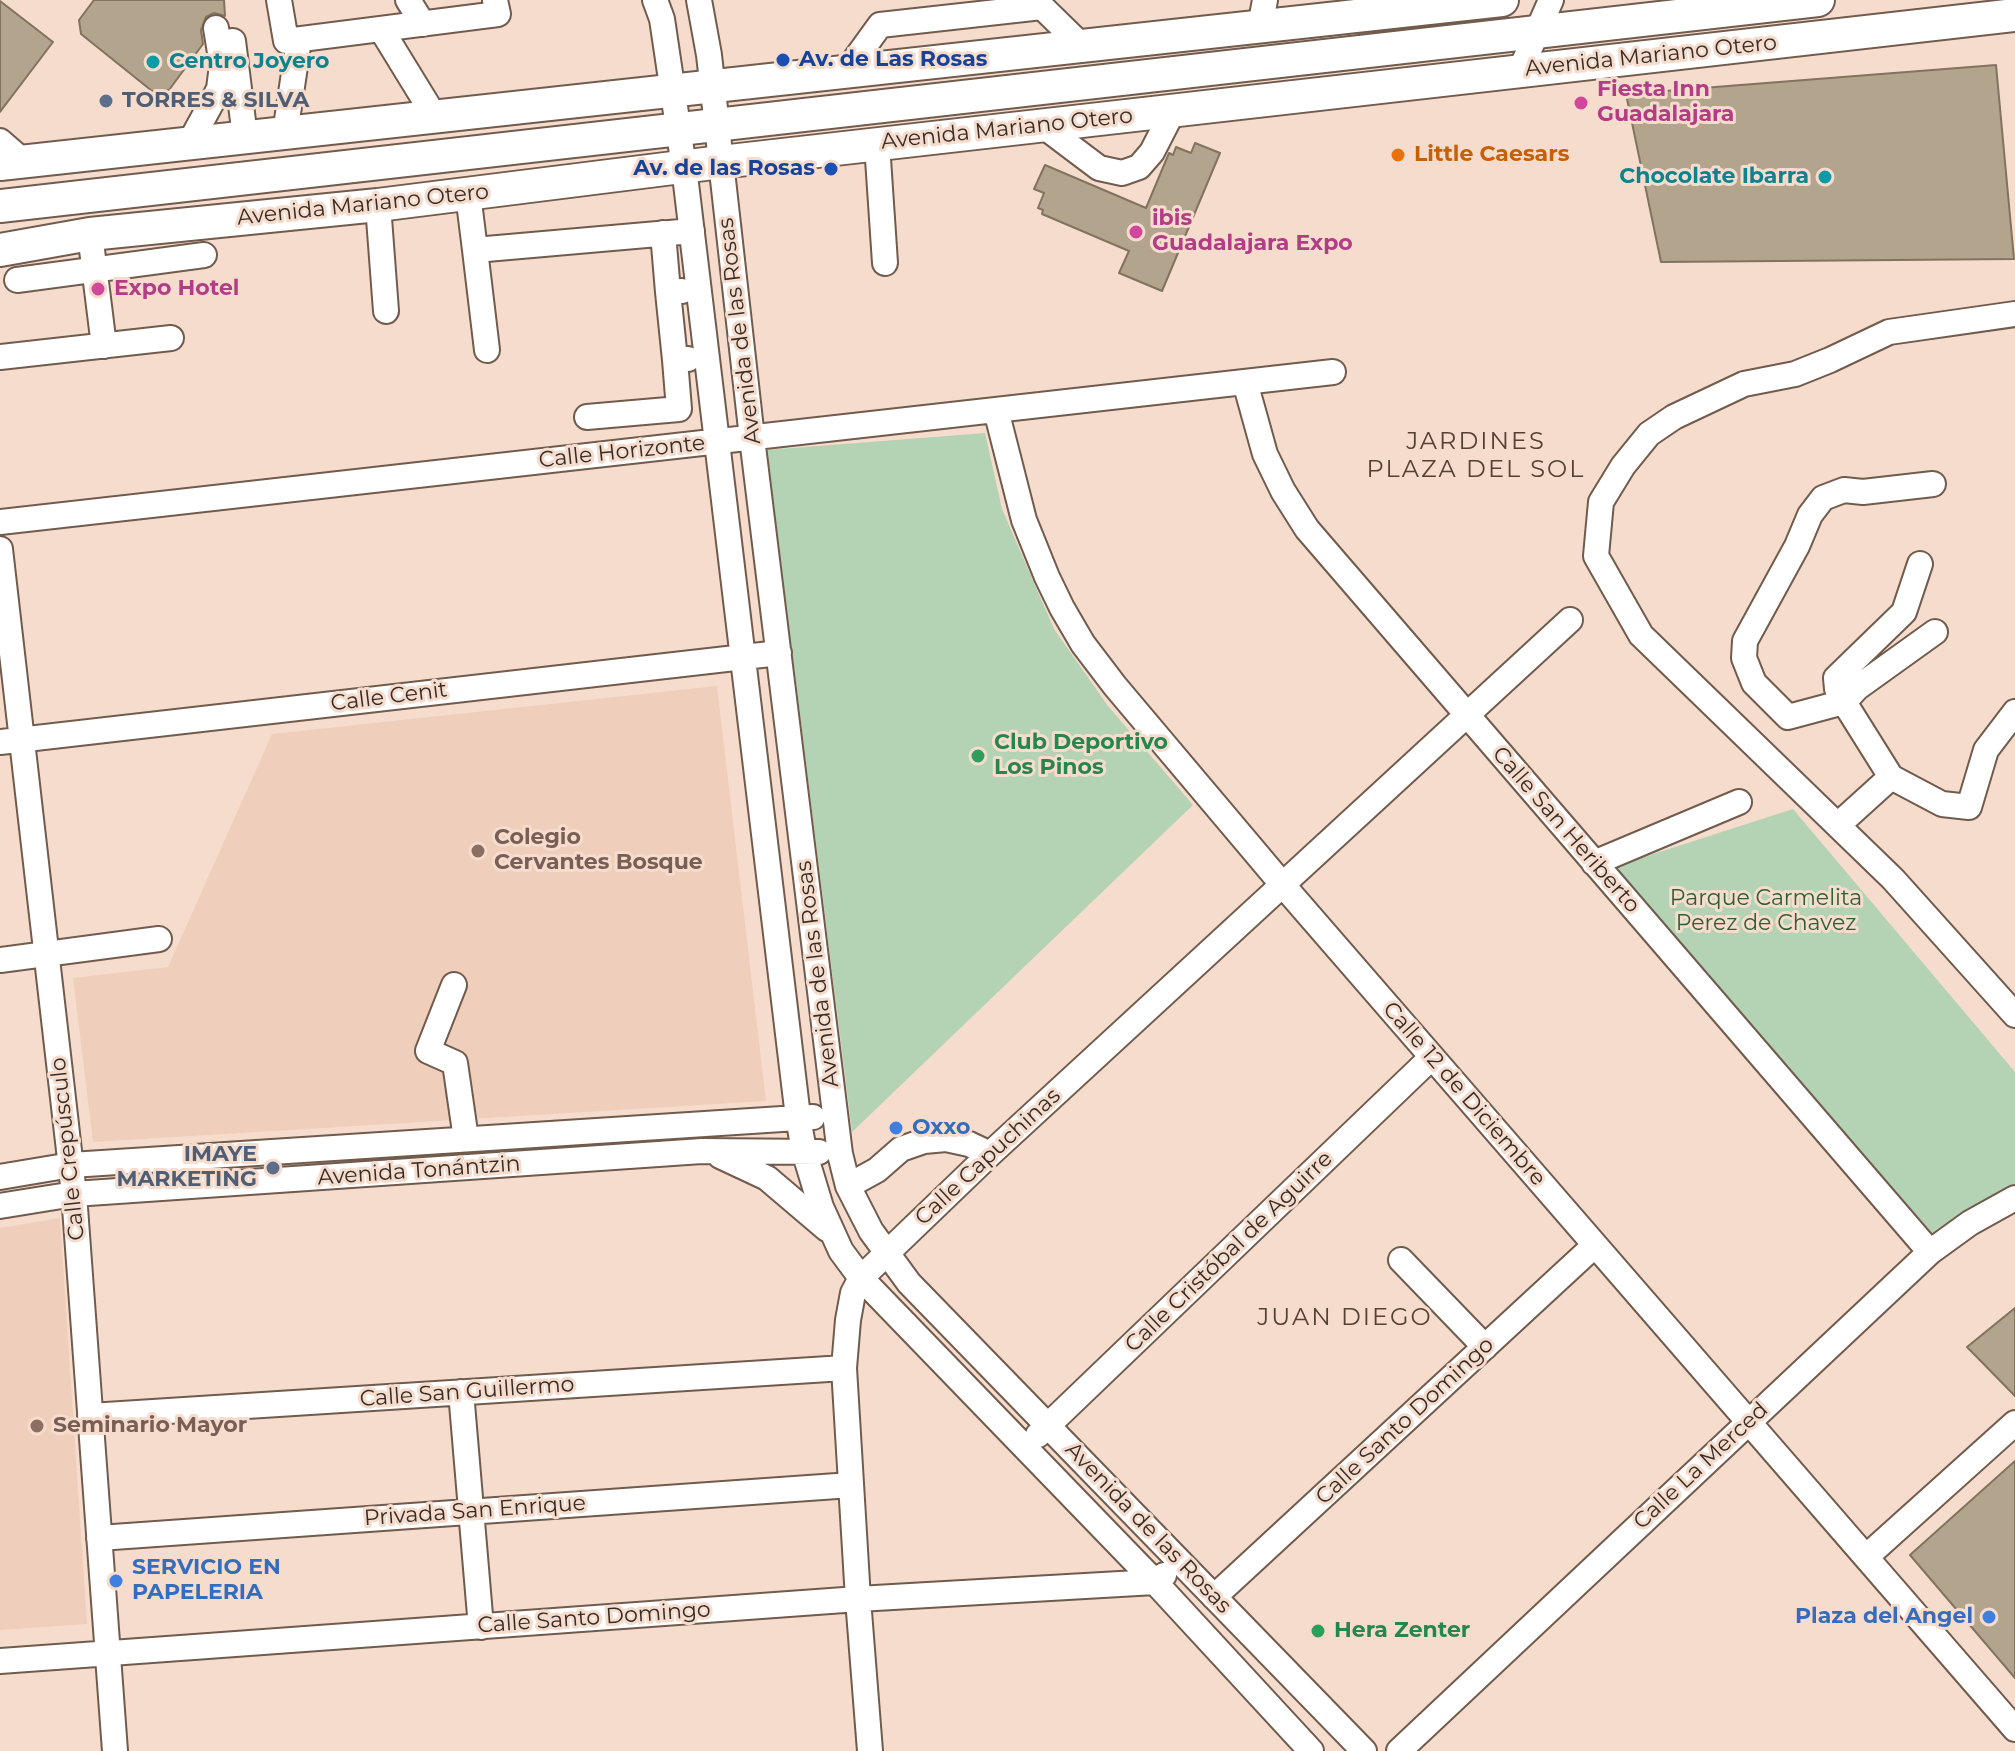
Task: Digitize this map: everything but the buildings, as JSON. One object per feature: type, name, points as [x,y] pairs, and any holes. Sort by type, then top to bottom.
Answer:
[{"type":"main road","points":[[8,155],[189,144],[1082,46],[1262,13],[1502,0]]},
{"type":"main road","name":"Avenida Mariano Otero","points":[[0,206],[1818,0]]},
{"type":"main road","name":"Avenida Mariano Otero","points":[[0,250],[82,235],[378,205],[721,162],[1520,71],[2013,19]]},
{"type":"main road","points":[[0,190],[140,191]]},
{"type":"main road","points":[[0,233],[82,235]]},
{"type":"street","points":[[279,0],[286,41],[498,14],[495,0]]},
{"type":"street","points":[[408,0],[423,24]]},
{"type":"street","name":"Avenida de las Rosas","points":[[655,0],[662,19],[684,167],[798,1117],[804,1151],[830,1231],[861,1278],[1155,1582],[1311,1751]]},
{"type":"street","points":[[1520,71],[1551,0]]},
{"type":"street","name":"Avenida de las Rosas","points":[[703,2],[752,438],[840,1154],[848,1186],[886,1254],[909,1283],[1364,1751]]},
{"type":"street","points":[[846,72],[880,25],[1042,7],[1082,46]]},
{"type":"street","points":[[189,144],[219,89],[221,22],[236,50],[245,137]]},
{"type":"street","points":[[381,29],[435,117]]},
{"type":"street","points":[[285,133],[299,40]]},
{"type":"street","points":[[1042,125],[1099,168],[1122,173],[1139,167],[1152,152],[1173,111]]},
{"type":"street","points":[[877,144],[885,263]]},
{"type":"street","points":[[468,194],[487,350]]},
{"type":"street","points":[[378,205],[386,311]]},
{"type":"street","points":[[475,250],[692,231]]},
{"type":"street","points":[[587,417],[679,409],[663,233]]},
{"type":"street","points":[[82,235],[95,268],[104,346]]},
{"type":"street","points":[[17,280],[204,255]]},
{"type":"street","points":[[668,292],[699,290]]},
{"type":"street","points":[[2015,314],[1889,332],[1795,374],[1744,384],[1674,417],[1649,434],[1623,466],[1601,502],[1596,556],[1641,635],[1893,879],[2015,1015]]},
{"type":"street","points":[[0,357],[171,338]]},
{"type":"street","points":[[675,360],[707,358]]},
{"type":"street","name":"Calle Horizonte","points":[[0,522],[1333,372]]},
{"type":"street","name":"Calle San Heriberto","points":[[1245,382],[1265,454],[1307,529],[1930,1252]]},
{"type":"street","name":"Calle 12 de Diciembre","points":[[996,410],[1024,520],[1062,608],[1083,644],[1115,686],[1282,884],[2015,1729]]},
{"type":"street","points":[[1933,484],[1863,492],[1844,490],[1823,498],[1810,515],[1797,546],[1745,641],[1744,658],[1754,683],[1788,717],[1844,702],[1857,688],[1935,632]]},
{"type":"street","name":"Calle Crepúsculo","points":[[0,549],[11,741],[46,954],[74,1194],[115,1751]]},
{"type":"street","points":[[1920,564],[1904,612],[1836,678],[1837,689],[1844,702],[1891,777],[1942,804],[1969,807],[1986,750],[2015,712]]},
{"type":"street","name":"Calle Capuchinas","points":[[870,1751],[844,1368],[853,1293],[861,1278],[990,1154],[1570,620]]},
{"type":"street","name":"Calle Cenit","points":[[11,741],[779,653]]},
{"type":"street","points":[[1838,825],[1891,777]]},
{"type":"street","points":[[1594,863],[1739,802]]},
{"type":"street","points":[[0,960],[159,939]]},
{"type":"street","points":[[454,985],[428,1051],[455,1063],[466,1139]]},
{"type":"street","name":"Calle Cristóbal de Aguirre","points":[[1026,1448],[1432,1057]]},
{"type":"street","name":"Avenida Tonántzin","points":[[0,1177],[71,1165],[835,1115]]},
{"type":"street","points":[[848,1186],[877,1170],[901,1149],[924,1141],[946,1139],[969,1144],[990,1154]]},
{"type":"street","points":[[702,1151],[728,1158],[767,1178],[830,1231]]},
{"type":"street","name":"Avenida Tonántzin","points":[[0,1206],[74,1194],[702,1151],[840,1154]]},
{"type":"street","name":"Calle La Merced","points":[[1399,1751],[1930,1252],[1970,1223],[2015,1198]]},
{"type":"street","name":"Calle Santo Domingo","points":[[1214,1597],[1595,1245]]},
{"type":"street","points":[[1401,1260],[1485,1347]]},
{"type":"street","name":"Calle San Guillermo","points":[[90,1416],[844,1368]]},
{"type":"street","points":[[461,1392],[481,1627]]},
{"type":"street","points":[[1866,1557],[2015,1423]]},
{"type":"street","name":"Privada San Enrique","points":[[99,1538],[851,1485]]},
{"type":"street","points":[[1155,1582],[1182,1562]]},
{"type":"street","name":"Calle Santo Domingo","points":[[0,1661],[858,1599],[1155,1582]]},
{"type":"shaded area","name":"Colegio Cervantes Bosque","points":[[717,686],[766,1101],[93,1142],[73,978],[168,967],[272,734]]},
{"type":"shaded area","name":"Seminario Mayor","points":[[60,1218],[87,1624],[0,1630],[0,1228]]},
{"type":"green space","name":"Club Deportivo Los Pinos","points":[[985,433],[1002,509],[1054,629],[1108,706],[1193,805],[852,1132],[767,450]]},
{"type":"green space","name":"Parque Carmelita Perez de Chavez","points":[[1793,809],[2015,1072],[2015,1190],[1935,1236],[1613,867]]},
{"type":"place","name":"Av. de Las Rosas","points":[[783,60]]},
{"type":"place","name":"Centro Joyero","points":[[153,62]]},
{"type":"place","name":"TORRES & SILVA","points":[[106,101]]},
{"type":"place","name":"Fiesta Inn Guadalajara","points":[[1581,103]]},
{"type":"place","name":"Little Caesars","points":[[1398,155]]},
{"type":"place","name":"Av. de las Rosas","points":[[831,169]]},
{"type":"place","name":"Chocolate Ibarra","points":[[1825,177]]},
{"type":"place","name":"ibis Guadalajara Expo","points":[[1136,232]]},
{"type":"place","name":"Expo Hotel","points":[[98,289]]},
{"type":"place","name":"Club Deportivo Los Pinos","points":[[978,756]]},
{"type":"place","name":"Colegio Cervantes Bosque","points":[[478,851]]},
{"type":"place","name":"Oxxo","points":[[896,1128]]},
{"type":"place","name":"IMAYE MARKETING","points":[[273,1168]]},
{"type":"place","name":"Seminario Mayor","points":[[37,1426]]},
{"type":"place","name":"SERVICIO EN PAPELERIA","points":[[116,1581]]},
{"type":"place","name":"Plaza del Angel","points":[[1989,1617]]},
{"type":"place","name":"Hera Zenter","points":[[1318,1631]]},
{"type":"district","name":"JARDINES PLAZA DEL SOL","points":[[1476,456]]},
{"type":"district","name":"JUAN DIEGO","points":[[1345,1318]]}]
